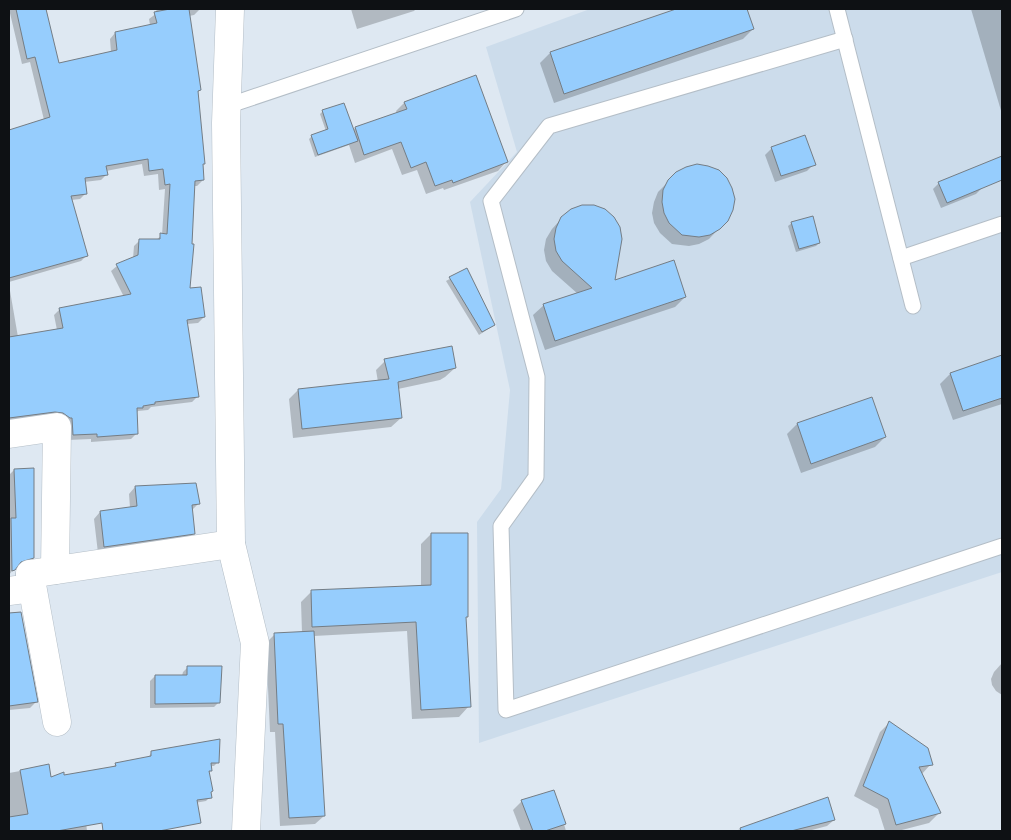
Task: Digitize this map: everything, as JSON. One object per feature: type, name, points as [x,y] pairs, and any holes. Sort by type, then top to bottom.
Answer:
[{"type":"main road","points":[[230,9],[227,106],[231,544],[255,643],[246,831]]},
{"type":"main road","points":[[9,434],[57,427],[42,572],[57,722]]},
{"type":"main road","points":[[9,591],[32,588],[42,572],[231,544]]},
{"type":"lane","points":[[227,106],[516,9]]},
{"type":"lane","points":[[837,9],[913,306]]},
{"type":"lane","points":[[845,39],[549,126],[491,201],[537,377],[536,477],[501,526],[506,710],[1002,546]]},
{"type":"lane","points":[[901,258],[1002,224]]},
{"type":"shaded area","points":[[590,9],[1002,9],[1002,572],[479,743],[477,522],[501,489],[510,390],[470,202],[517,152],[486,47]]},
{"type":"building","points":[[16,9],[46,9],[59,63],[117,50],[115,32],[157,23],[154,12],[170,9],[189,9],[201,90],[198,91],[205,164],[203,164],[204,180],[195,181],[192,244],[194,244],[190,288],[201,287],[205,317],[187,320],[199,397],[155,402],[155,404],[143,406],[143,408],[137,408],[138,434],[97,437],[97,434],[73,435],[72,418],[63,413],[55,412],[9,418],[9,337],[63,328],[59,308],[131,294],[116,264],[138,255],[139,239],[160,239],[160,233],[167,234],[170,184],[165,185],[163,169],[149,171],[148,159],[106,166],[108,175],[85,178],[87,194],[71,196],[88,256],[9,278],[9,130],[50,117],[35,57],[27,59]]},
{"type":"building","points":[[676,9],[747,9],[754,29],[564,94],[550,52]]},
{"type":"building","points":[[476,75],[508,162],[453,183],[452,180],[435,186],[426,162],[411,168],[401,142],[364,155],[355,127],[407,109],[404,102]]},
{"type":"building","points":[[344,103],[358,141],[318,155],[311,135],[328,129],[322,110]]},
{"type":"building","points":[[805,135],[816,165],[781,176],[771,147]]},
{"type":"building","points":[[1002,156],[1002,180],[947,203],[938,182]]},
{"type":"building","points":[[697,164],[719,170],[727,178],[735,199],[728,221],[710,235],[699,237],[682,235],[669,223],[664,213],[662,202],[663,190],[668,180],[676,172]]},
{"type":"building","points":[[582,205],[594,205],[605,209],[614,217],[620,227],[622,239],[615,280],[674,260],[686,297],[555,341],[543,304],[592,288],[562,261],[556,251],[554,239],[561,217],[571,209]]},
{"type":"building","points":[[813,216],[820,243],[799,249],[791,222]]},
{"type":"building","points":[[467,268],[495,325],[482,332],[449,277]]},
{"type":"building","points":[[452,346],[456,368],[398,382],[402,418],[302,429],[298,389],[389,379],[384,359]]},
{"type":"building","points":[[1002,355],[1002,398],[963,411],[950,373]]},
{"type":"building","points":[[872,397],[886,437],[811,464],[797,423]]},
{"type":"building","points":[[34,468],[34,558],[21,562],[12,571],[11,518],[16,518],[14,469]]},
{"type":"building","points":[[196,483],[200,504],[192,505],[195,534],[104,547],[100,511],[137,506],[135,486]]},
{"type":"building","points":[[431,533],[468,533],[468,617],[466,617],[471,707],[421,710],[416,622],[312,627],[311,590],[431,585]]},
{"type":"building","points":[[21,612],[38,702],[9,706],[9,613]]},
{"type":"building","points":[[314,631],[325,816],[289,818],[283,724],[278,724],[274,633]]},
{"type":"building","points":[[187,666],[222,666],[220,703],[155,704],[155,675],[187,675]]},
{"type":"building","points":[[889,721],[928,748],[933,765],[919,767],[941,813],[896,825],[888,799],[863,786]]},
{"type":"building","points":[[220,739],[219,763],[211,763],[212,771],[209,771],[213,791],[211,792],[212,798],[197,800],[201,823],[159,831],[103,831],[102,823],[57,831],[9,831],[9,817],[28,814],[20,770],[49,764],[51,777],[64,772],[64,775],[116,766],[115,763],[151,756],[151,751]]},
{"type":"building","points":[[554,790],[566,824],[545,831],[533,831],[521,800]]},
{"type":"building","points":[[828,797],[835,820],[791,831],[741,831],[740,828]]}]
